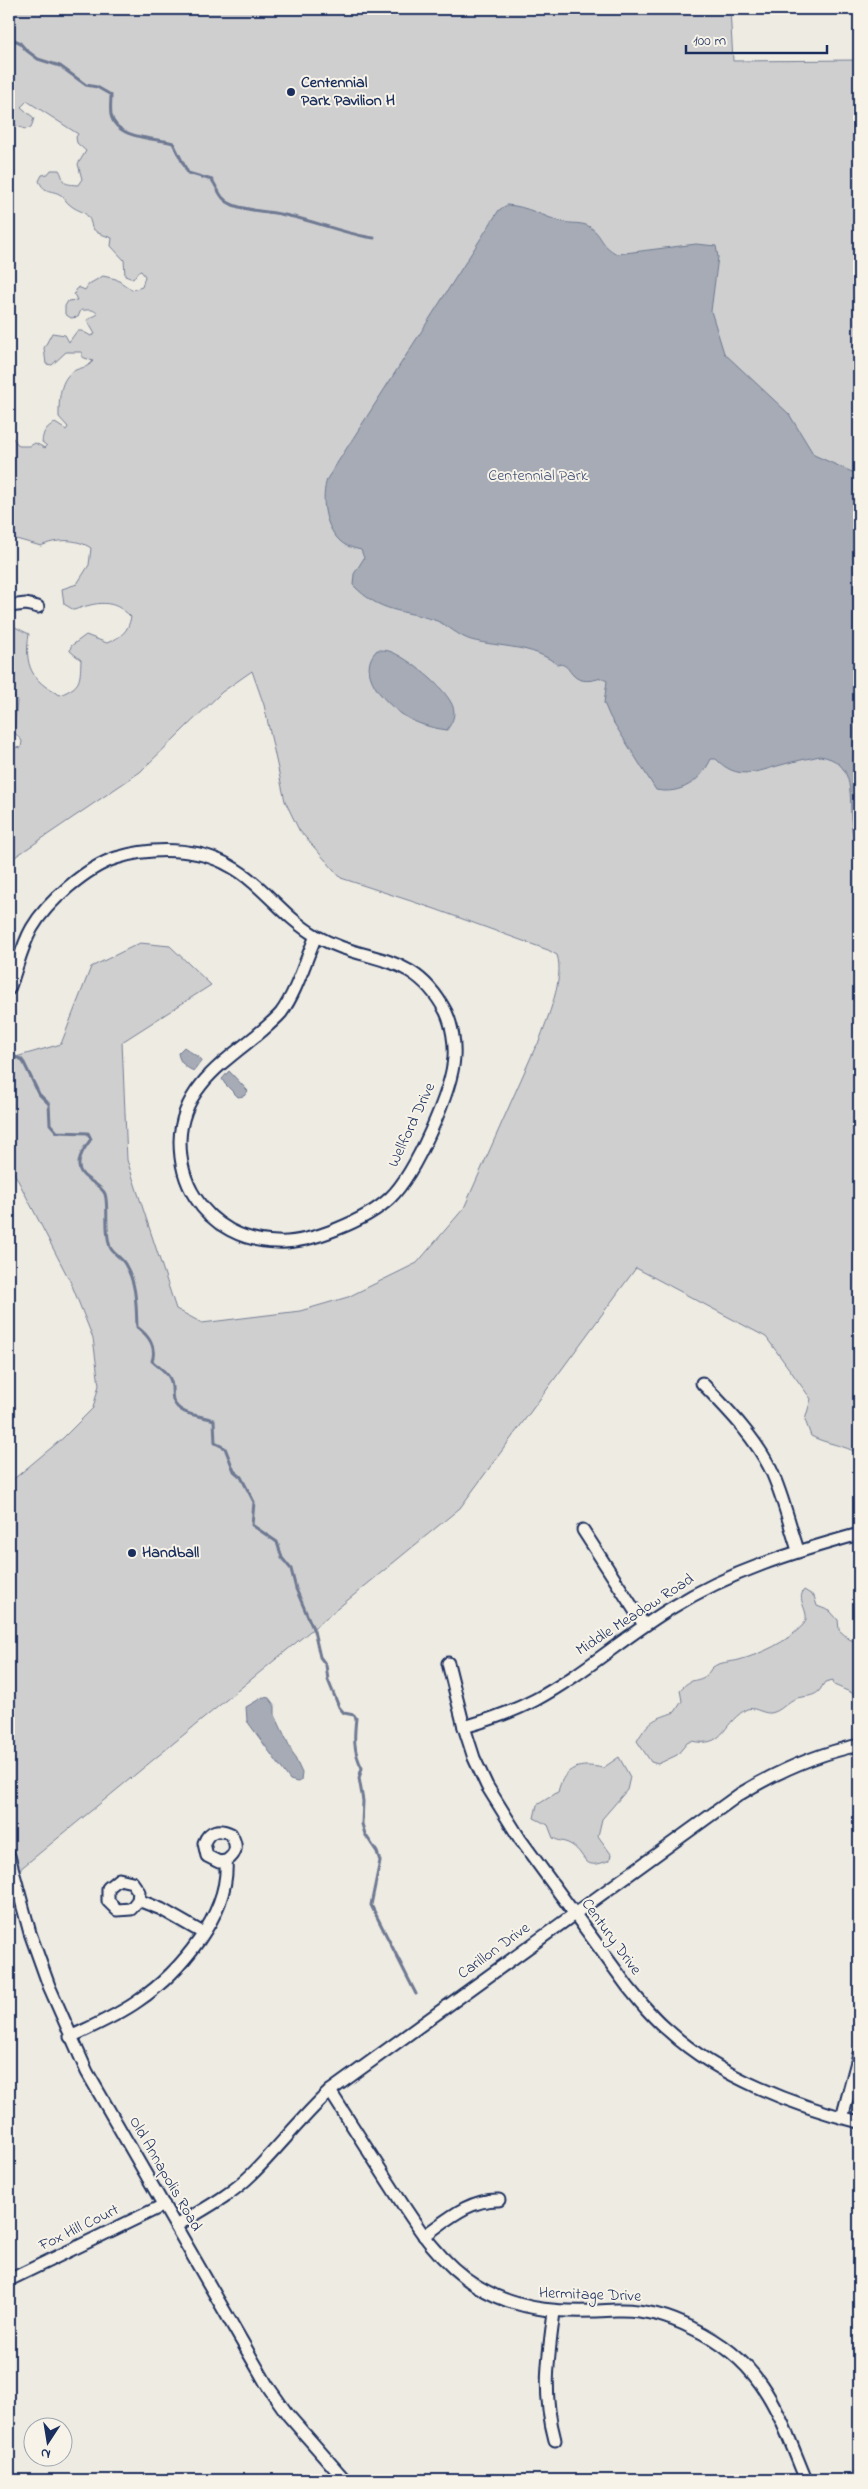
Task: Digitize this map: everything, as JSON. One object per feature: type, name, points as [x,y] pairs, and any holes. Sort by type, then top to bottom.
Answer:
[{"type":"street","points":[[9,606],[26,604],[38,607]]},
{"type":"street","name":"Wellford Drive","points":[[9,989],[22,950],[31,930],[42,914],[71,886],[98,866],[116,858],[136,854],[190,852],[222,861],[256,882],[288,915],[316,936],[399,964],[415,973],[429,987],[448,1016],[453,1036],[454,1057],[450,1083],[415,1166],[388,1201],[348,1224],[286,1243],[265,1242],[243,1237],[224,1227],[199,1203],[183,1171],[180,1153],[180,1129],[195,1091],[207,1076],[280,1014],[316,936]]},
{"type":"street","points":[[702,1384],[748,1433],[763,1457],[780,1493],[798,1550]]},
{"type":"street","points":[[583,1530],[644,1625]]},
{"type":"street","name":"Middle Meadow Road","points":[[464,1727],[492,1719],[536,1699],[644,1625],[724,1579],[798,1550],[859,1534]]},
{"type":"street","name":"Century Drive","points":[[448,1663],[474,1758],[502,1812],[628,1988],[670,2033],[695,2051],[754,2085],[785,2099],[859,2122]]},
{"type":"street","name":"Carillon Drive","points":[[176,2226],[220,2199],[251,2175],[307,2112],[330,2091],[574,1912],[759,1782],[801,1762],[859,1745]]},
{"type":"street","name":"Old Annapolis Road","points":[[9,1856],[30,1933],[70,2037],[88,2072],[267,2385],[300,2430],[345,2480]]},
{"type":"street","points":[[70,2037],[118,2014],[157,1987],[190,1953],[203,1934],[222,1894],[227,1870],[226,1861]]},
{"type":"street","points":[[138,1900],[161,1909],[203,1934]]},
{"type":"street","points":[[842,2118],[859,2054]]},
{"type":"street","name":"Hermitage Drive","points":[[330,2091],[424,2236],[446,2263],[476,2286],[512,2304],[554,2312],[618,2310],[661,2316],[699,2331],[728,2348],[746,2364],[769,2395],[806,2480]]},
{"type":"street","points":[[424,2236],[470,2204],[489,2199],[499,2200]]},
{"type":"street","name":"Fox Hill Court","points":[[9,2280],[164,2205]]},
{"type":"street","points":[[554,2312],[546,2379],[549,2418],[556,2440]]},
{"type":"green space","name":"Centennial Park","points":[[9,9],[730,9],[733,61],[859,60],[859,1454],[811,1436],[805,1420],[811,1399],[766,1337],[636,1268],[460,1508],[19,1870],[9,1839],[9,1483],[63,1438],[93,1408],[99,1385],[93,1338],[71,1283],[9,1163],[9,1059],[61,1044],[91,967],[140,943],[170,946],[211,985],[122,1042],[127,1160],[176,1309],[202,1323],[300,1311],[348,1297],[417,1263],[464,1208],[539,1042],[557,987],[559,965],[557,955],[548,950],[435,909],[341,878],[299,830],[285,801],[264,705],[252,671],[222,692],[140,772],[9,861],[9,746],[21,748],[22,741],[14,732],[17,701],[9,687],[9,624],[29,634],[28,655],[32,671],[42,684],[60,695],[76,686],[79,678],[81,660],[70,651],[71,646],[86,635],[107,643],[112,641],[126,630],[131,617],[111,604],[90,605],[74,610],[64,604],[62,589],[77,584],[89,565],[91,548],[73,541],[53,542],[41,546],[9,537],[9,437],[12,437],[19,446],[30,446],[35,443],[45,448],[47,446],[42,442],[44,433],[49,426],[55,423],[66,430],[68,427],[59,417],[62,386],[72,372],[93,361],[82,357],[82,352],[66,352],[52,365],[46,364],[44,348],[52,333],[65,335],[69,342],[77,331],[82,331],[91,336],[95,334],[87,320],[98,314],[96,312],[81,310],[78,317],[71,318],[65,314],[65,306],[68,301],[77,300],[74,294],[78,287],[85,290],[89,284],[103,276],[116,279],[132,290],[142,287],[145,276],[141,271],[133,279],[125,276],[124,260],[111,246],[112,238],[98,233],[92,228],[89,218],[84,213],[69,204],[61,195],[46,190],[39,181],[42,175],[48,174],[51,170],[59,170],[65,183],[78,185],[82,179],[78,164],[86,151],[77,143],[76,137],[78,134],[27,101],[21,107],[34,118],[31,128],[25,129],[9,123]]},
{"type":"green space","points":[[804,1590],[814,1596],[817,1606],[830,1611],[838,1620],[839,1630],[849,1639],[859,1643],[859,1696],[834,1685],[833,1680],[825,1682],[817,1693],[793,1699],[775,1712],[768,1713],[751,1708],[745,1710],[716,1738],[702,1742],[691,1741],[677,1755],[658,1764],[651,1762],[637,1741],[645,1728],[653,1721],[675,1712],[682,1701],[680,1690],[687,1683],[706,1676],[716,1665],[739,1660],[765,1651],[797,1631],[806,1621],[801,1599]]},
{"type":"green space","points":[[619,1757],[630,1777],[627,1790],[602,1819],[598,1836],[611,1854],[610,1860],[593,1864],[589,1863],[575,1847],[553,1838],[548,1825],[534,1818],[537,1805],[558,1792],[564,1777],[574,1768],[587,1766],[603,1768]]},
{"type":"shaded area","points":[[507,205],[522,207],[563,222],[587,225],[594,230],[611,251],[617,254],[696,244],[716,246],[718,257],[711,311],[724,353],[789,414],[814,455],[859,475],[859,864],[856,862],[848,779],[839,764],[831,759],[820,756],[747,773],[732,770],[716,759],[711,759],[702,774],[689,785],[674,790],[656,790],[610,717],[604,703],[607,681],[601,678],[583,680],[576,678],[566,666],[558,665],[538,653],[471,640],[437,621],[383,606],[363,594],[353,585],[354,574],[364,558],[361,550],[341,542],[330,527],[324,503],[327,479],[499,210]]},
{"type":"shaded area","points":[[377,650],[385,650],[397,654],[417,667],[446,695],[452,704],[454,712],[447,730],[413,721],[381,695],[371,677],[369,668],[371,659]]},
{"type":"shaded area","points":[[184,1047],[202,1060],[194,1071],[181,1062],[178,1053]]},
{"type":"shaded area","points":[[229,1071],[248,1091],[244,1096],[238,1097],[222,1079]]},
{"type":"shaded area","points":[[263,1697],[269,1698],[275,1706],[275,1715],[302,1773],[301,1781],[290,1780],[247,1721],[246,1707]]},
{"type":"waterway","points":[[9,38],[19,42],[38,59],[60,66],[86,85],[97,87],[111,95],[111,115],[114,123],[120,129],[137,136],[173,143],[188,173],[212,180],[222,198],[229,203],[247,209],[282,214],[374,238]]},
{"type":"waterway","points":[[9,1055],[21,1059],[24,1063],[39,1094],[49,1104],[50,1124],[57,1132],[88,1133],[91,1139],[80,1159],[80,1171],[105,1194],[108,1240],[113,1252],[125,1264],[132,1279],[137,1327],[145,1334],[152,1346],[152,1361],[169,1377],[173,1400],[180,1409],[190,1414],[214,1420],[215,1443],[225,1448],[234,1471],[241,1477],[254,1502],[252,1525],[277,1542],[282,1558],[291,1569],[296,1589],[314,1631],[320,1657],[326,1665],[328,1680],[339,1707],[344,1713],[354,1715],[356,1718],[355,1744],[362,1768],[359,1778],[363,1801],[362,1824],[365,1834],[377,1852],[380,1861],[371,1905],[416,1994]]},
{"type":"place","name":"Centennial Park Pavilion H","points":[[291,92]]},
{"type":"place","name":"Handball","points":[[132,1553]]}]
